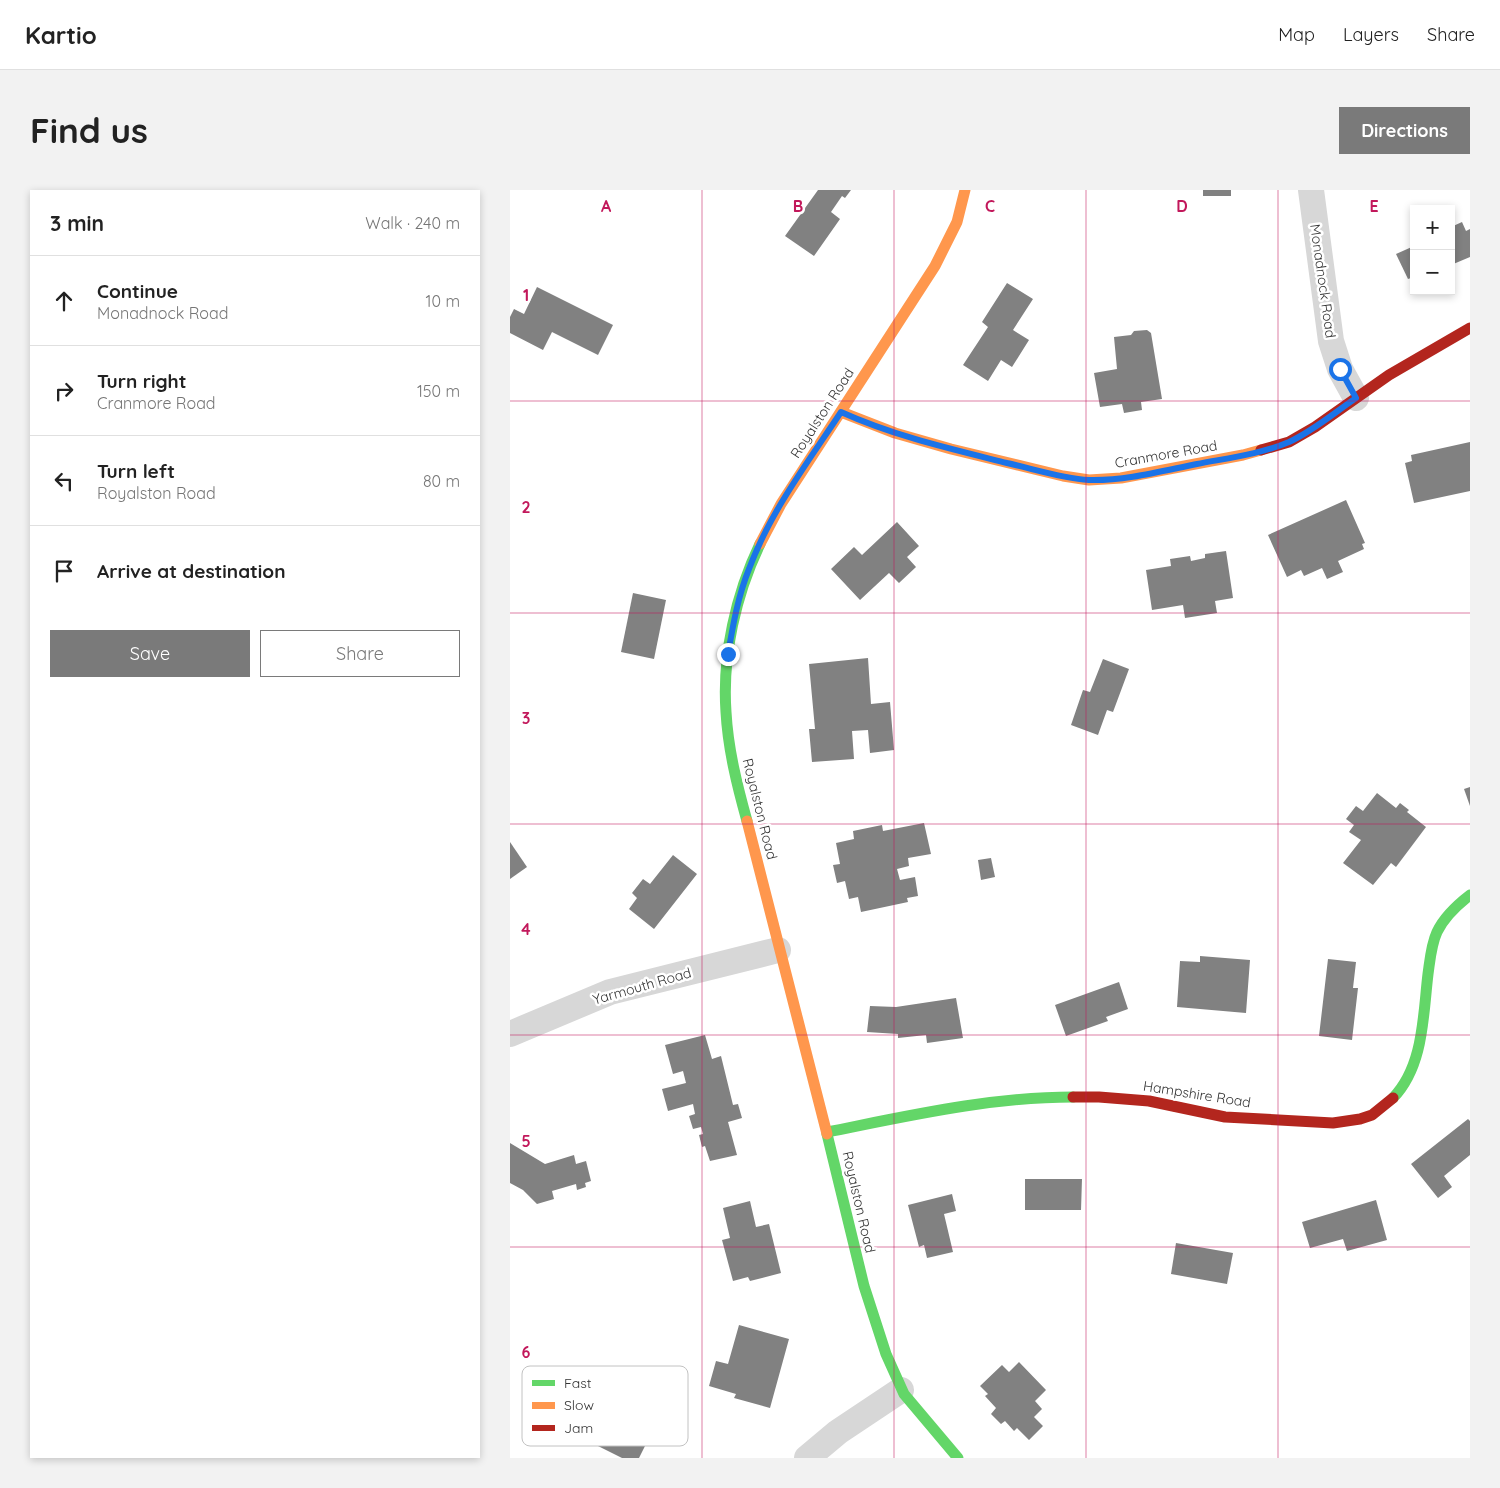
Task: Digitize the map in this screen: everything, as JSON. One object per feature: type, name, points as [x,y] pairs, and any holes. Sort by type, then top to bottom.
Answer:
[{"type":"street","name":"Royalston Road","points":[[958,1458],[901,1390],[870,1313],[827,1132],[778,950],[730,751],[726,705],[728,654],[738,601],[748,570],[763,536],[936,266],[957,222],[965,190]]},
{"type":"street","name":"Monadnock Road","points":[[1311,190],[1331,341],[1340,369],[1356,398]]},
{"type":"street","name":"Cranmore Road","points":[[841,412],[901,435],[978,455],[1063,476],[1090,480],[1106,479],[1149,473],[1243,455],[1289,442],[1315,427],[1421,355],[1470,328]]},
{"type":"street","name":"Hampshire Road","points":[[827,1132],[980,1103],[1061,1097],[1136,1099],[1226,1117],[1331,1123],[1359,1120],[1376,1113],[1384,1107],[1399,1091],[1410,1073],[1421,1044],[1429,962],[1436,933],[1446,918],[1470,895]]},
{"type":"street","name":"Yarmouth Road","points":[[510,1034],[610,992],[778,950]]},
{"type":"street","points":[[807,1458],[838,1432],[901,1390]]},
{"type":"building","points":[[818,190],[851,190],[845,198],[842,196],[831,212],[840,219],[814,256],[785,236]]},
{"type":"building","points":[[1203,190],[1231,190],[1231,196],[1203,196]]},
{"type":"building","points":[[1462,222],[1466,231],[1470,229],[1470,257],[1455,263],[1455,250],[1455,225]]},
{"type":"building","points":[[1410,248],[1410,278],[1408,279],[1396,254]]},
{"type":"building","points":[[1007,283],[1033,299],[1013,330],[1029,340],[1012,367],[1001,360],[988,381],[963,365],[988,327],[982,322]]},
{"type":"building","points":[[537,287],[613,325],[598,355],[552,332],[543,350],[510,333],[510,317],[514,309],[524,314]]},
{"type":"building","points":[[1147,330],[1151,333],[1162,399],[1141,402],[1142,410],[1124,413],[1122,404],[1100,407],[1094,373],[1117,369],[1114,337],[1131,335],[1134,331]]},
{"type":"building","points":[[1470,442],[1470,491],[1414,503],[1405,463],[1412,461],[1411,455]]},
{"type":"building","points":[[1346,500],[1365,543],[1362,544],[1364,549],[1338,561],[1343,572],[1327,579],[1322,568],[1304,576],[1301,570],[1287,577],[1268,535]]},
{"type":"building","points":[[897,522],[919,546],[907,557],[916,567],[899,583],[889,573],[860,600],[831,569],[854,547],[862,555]]},
{"type":"building","points":[[1226,551],[1233,598],[1215,601],[1217,613],[1185,618],[1183,605],[1152,610],[1146,570],[1171,566],[1170,559],[1190,556],[1191,561],[1205,558],[1205,554]]},
{"type":"building","points":[[633,593],[666,600],[654,659],[621,652]]},
{"type":"building","points":[[868,658],[871,704],[890,702],[894,750],[870,753],[868,730],[852,731],[854,759],[812,762],[809,729],[815,729],[809,664]]},
{"type":"building","points":[[1103,659],[1129,669],[1113,712],[1107,710],[1098,735],[1071,725],[1083,690],[1090,692]]},
{"type":"building","points":[[1470,787],[1470,806],[1464,789]]},
{"type":"building","points":[[1377,793],[1396,808],[1400,803],[1409,810],[1407,812],[1426,827],[1396,867],[1391,863],[1373,885],[1343,863],[1361,840],[1349,832],[1354,825],[1346,819],[1356,806],[1363,811]]},
{"type":"building","points":[[924,823],[931,854],[908,858],[909,866],[897,869],[900,880],[915,877],[918,896],[907,898],[908,902],[861,912],[858,897],[849,899],[845,881],[837,883],[833,865],[840,864],[836,843],[854,839],[853,831],[882,825],[883,831]]},
{"type":"building","points":[[510,842],[527,867],[510,879]]},
{"type":"building","points":[[673,855],[697,874],[654,929],[629,909],[637,898],[632,893],[643,879],[650,884]]},
{"type":"building","points":[[991,858],[995,877],[981,880],[978,860]]},
{"type":"building","points":[[1200,956],[1250,960],[1246,1013],[1177,1007],[1180,961],[1200,962]]},
{"type":"building","points":[[1328,959],[1356,962],[1353,988],[1358,988],[1352,1040],[1319,1036]]},
{"type":"building","points":[[1119,982],[1128,1009],[1106,1017],[1108,1021],[1066,1036],[1055,1005]]},
{"type":"building","points":[[956,998],[963,1038],[927,1043],[926,1035],[898,1038],[898,1034],[867,1032],[870,1006],[896,1007]]},
{"type":"building","points":[[705,1035],[712,1059],[721,1056],[733,1105],[738,1104],[742,1118],[728,1122],[737,1155],[710,1161],[705,1146],[702,1147],[699,1135],[703,1134],[701,1127],[693,1129],[689,1116],[695,1114],[693,1104],[668,1111],[662,1089],[686,1083],[683,1071],[673,1074],[665,1045]]},
{"type":"building","points":[[1468,1119],[1470,1121],[1470,1155],[1444,1176],[1452,1187],[1438,1198],[1411,1164]]},
{"type":"building","points":[[510,1143],[545,1164],[574,1155],[576,1164],[586,1161],[591,1181],[585,1183],[586,1187],[577,1190],[576,1184],[552,1191],[554,1199],[537,1204],[523,1190],[510,1183]]},
{"type":"building","points":[[1025,1179],[1082,1179],[1081,1210],[1025,1210]]},
{"type":"building","points":[[952,1194],[956,1211],[944,1214],[953,1252],[927,1258],[924,1245],[919,1247],[908,1205]]},
{"type":"building","points":[[1376,1200],[1387,1240],[1347,1251],[1343,1239],[1310,1248],[1302,1222]]},
{"type":"building","points":[[750,1201],[756,1227],[769,1224],[781,1273],[750,1281],[748,1277],[733,1281],[722,1240],[730,1238],[723,1208]]},
{"type":"building","points":[[1176,1243],[1233,1253],[1227,1284],[1171,1274]]},
{"type":"building","points":[[739,1325],[789,1339],[770,1408],[734,1398],[736,1394],[709,1386],[716,1361],[728,1364]]},
{"type":"building","points":[[1019,1362],[1046,1390],[1035,1401],[1042,1409],[1034,1417],[1043,1426],[1029,1440],[1017,1428],[1014,1431],[1005,1421],[1001,1424],[991,1414],[996,1408],[985,1396],[988,1394],[980,1386],[1002,1365],[1009,1372]]},
{"type":"building","points":[[598,1446],[645,1446],[639,1458],[622,1458]]},
{"type":"traffic: fast","points":[[747,821],[731,753],[725,690],[732,625],[744,583],[760,544]]},
{"type":"traffic: fast","points":[[1393,1098],[1411,1071],[1416,1056],[1423,1023],[1430,958],[1435,937],[1447,916],[1470,895]]},
{"type":"traffic: fast","points":[[827,1132],[949,1108],[1011,1100],[1073,1097]]},
{"type":"traffic: fast","points":[[827,1134],[864,1286],[886,1354],[904,1394],[958,1458]]},
{"type":"traffic: slow","points":[[760,544],[781,504],[935,266],[957,222],[965,190]]},
{"type":"traffic: slow","points":[[841,412],[895,433],[951,449],[1063,476],[1089,480],[1121,478],[1261,450]]},
{"type":"traffic: slow","points":[[747,821],[827,1134]]},
{"type":"traffic: jam","points":[[1261,450],[1289,442],[1315,427],[1389,375],[1470,328]]},
{"type":"traffic: jam","points":[[1073,1097],[1149,1101],[1225,1117],[1333,1123],[1360,1119],[1372,1115],[1393,1098]]},
{"type":"route","points":[[728,654],[738,601],[748,570],[763,536],[841,412],[901,435],[1063,476],[1090,480],[1121,478],[1243,455],[1289,442],[1315,427],[1356,398],[1340,369]]}]
